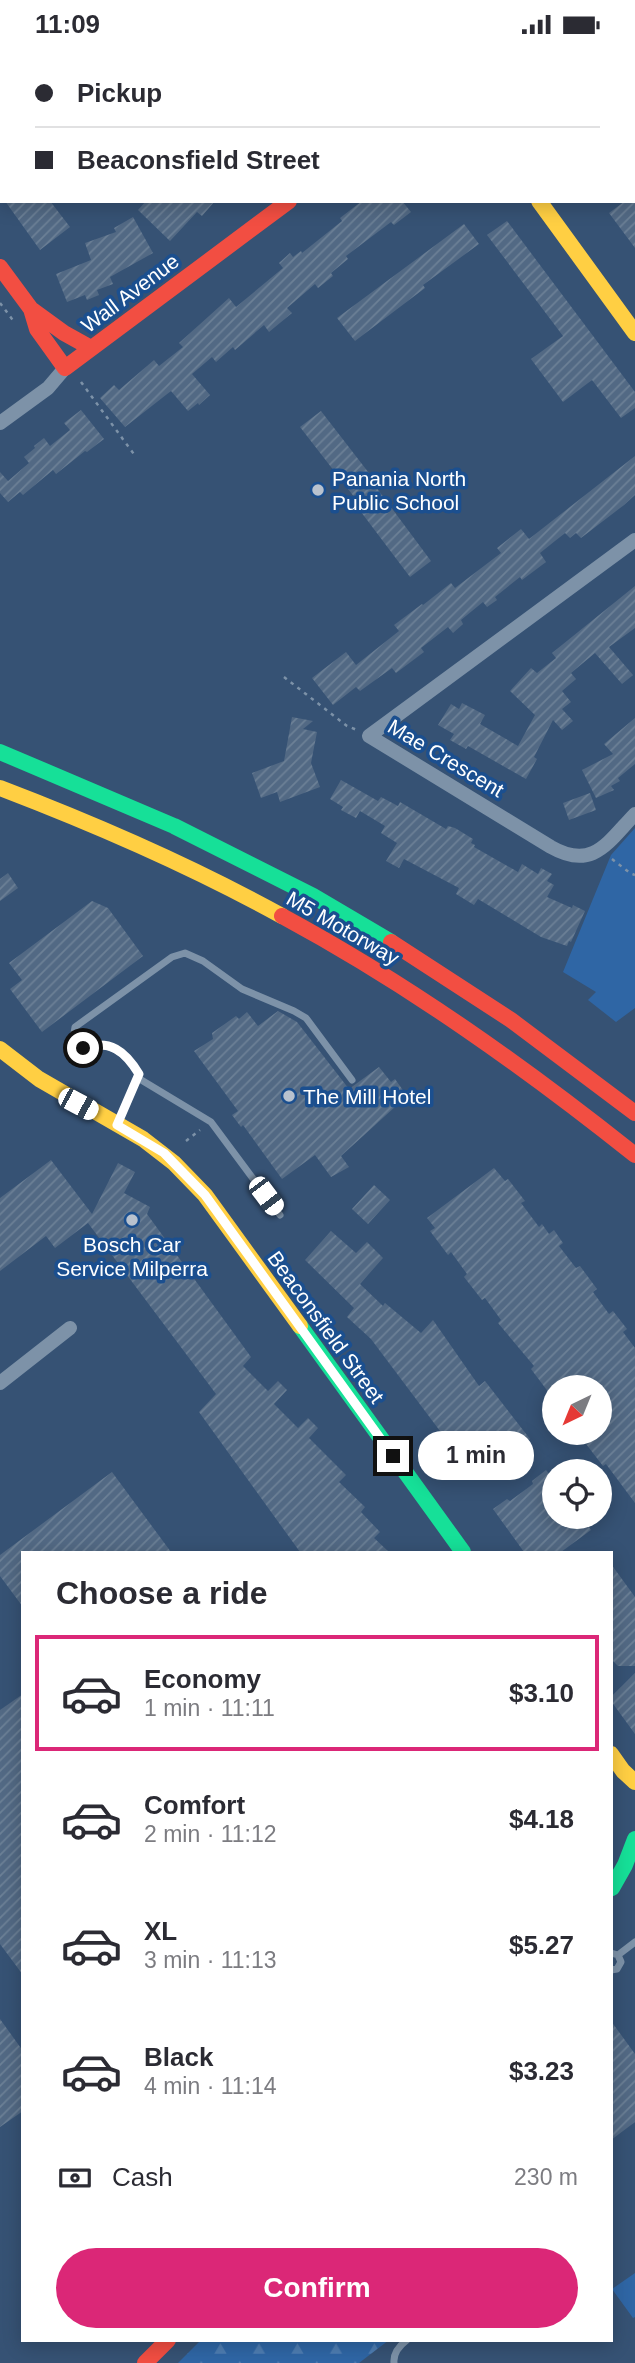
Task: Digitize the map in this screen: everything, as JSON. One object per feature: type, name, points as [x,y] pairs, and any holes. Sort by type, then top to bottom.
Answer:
[{"type":"main road","name":"Wall Avenue","points":[[65,368],[286,203]]},
{"type":"main road","points":[[540,203],[635,333]]},
{"type":"main road","points":[[0,267],[31,309],[64,333],[91,348]]},
{"type":"main road","points":[[31,309],[37,329],[65,368]]},
{"type":"main road","name":"M5 Motorway","points":[[0,752],[141,810],[225,849],[378,933],[530,1032],[635,1113]]},
{"type":"main road","name":"M5 Motorway","points":[[0,788],[110,831],[292,922],[382,975],[475,1035],[582,1112],[635,1156]]},
{"type":"main road","name":"Beaconsfield Street","points":[[0,1049],[53,1090],[164,1153],[205,1195],[462,1551]]},
{"type":"main road","points":[[613,1756],[629,1776],[635,1795]]},
{"type":"main road","points":[[613,1888],[635,1839]]},
{"type":"main road","points":[[613,1890],[635,1864]]},
{"type":"main road","points":[[613,1893],[619,1896],[635,1881]]},
{"type":"main road","points":[[145,2363],[166,2342]]},
{"type":"street","points":[[262,203],[271,215]]},
{"type":"street","name":"Wall Avenue","points":[[0,423],[48,388],[65,368]]},
{"type":"street","name":"Mae Crescent","points":[[602,848],[584,857],[563,854],[369,736],[635,540]]},
{"type":"street","points":[[602,848],[635,814]]},
{"type":"street","points":[[0,1383],[70,1328]]},
{"type":"lane","points":[[117,1125],[139,1074],[129,1058],[110,1046],[94,1044],[83,1048],[73,1039],[75,1027],[172,957],[185,953],[203,961],[242,989],[306,1018],[352,1080]]},
{"type":"lane","points":[[138,1078],[211,1122],[280,1215]]},
{"type":"lane","points":[[613,1970],[620,1965],[620,1959],[614,1954],[635,1942]]},
{"type":"lane","points":[[394,2363],[394,2357],[404,2342]]},
{"type":"path","points":[[81,382],[136,457]]},
{"type":"path","points":[[284,677],[347,726],[369,736]]},
{"type":"path","points":[[602,848],[618,865],[635,875]]},
{"type":"path","points":[[186,1141],[203,1128]]},
{"type":"green space","points":[[635,828],[635,1008],[616,1022],[588,1000],[596,992],[563,972],[611,855]]},
{"type":"green space","points":[[635,2273],[635,2317],[633,2318],[613,2288]]},
{"type":"green space","points":[[199,2342],[386,2342],[359,2363],[178,2363]]},
{"type":"building","points":[[6,203],[52,203],[70,227],[40,250]]},
{"type":"building","points":[[144,203],[213,203],[202,216],[197,212],[170,241],[138,210]]},
{"type":"building","points":[[359,203],[404,203],[411,212],[394,225],[391,222],[346,256],[348,259],[331,273],[333,276],[318,288],[315,284],[287,308],[292,313],[269,332],[264,325],[235,350],[233,347],[216,362],[212,357],[192,374],[210,395],[199,405],[198,403],[188,411],[171,391],[125,427],[100,398],[114,385],[119,390],[154,360],[159,366],[183,347],[179,343],[229,298],[236,307],[283,268],[279,263],[290,253],[293,257],[301,251],[302,253],[342,221],[340,218]]},
{"type":"building","points":[[622,203],[635,203],[635,248],[609,213]]},
{"type":"building","points":[[133,217],[153,253],[110,277],[113,284],[97,290],[99,295],[87,300],[85,295],[67,302],[56,274],[91,260],[85,243],[116,232],[114,228]]},
{"type":"building","points":[[507,221],[635,392],[635,408],[621,418],[592,380],[563,402],[531,359],[563,336],[487,235]]},
{"type":"building","points":[[464,224],[479,244],[423,285],[425,288],[355,341],[337,318]]},
{"type":"building","points":[[81,410],[104,439],[56,474],[53,470],[23,495],[20,492],[8,502],[0,493],[0,472],[8,481],[29,463],[24,457],[34,446],[44,438],[50,446],[70,430],[64,423]]},
{"type":"building","points":[[321,411],[431,561],[410,577],[352,500],[355,498],[300,427]]},
{"type":"building","points":[[635,456],[635,495],[624,505],[581,538],[576,533],[570,538],[565,533],[540,553],[546,562],[522,580],[520,577],[487,607],[483,602],[461,620],[463,624],[453,633],[448,627],[421,648],[424,652],[396,673],[392,668],[360,691],[356,687],[333,705],[312,678],[346,652],[356,665],[399,631],[394,625],[451,583],[455,588],[501,553],[497,548],[521,529],[529,539]]},
{"type":"building","points":[[635,586],[635,628],[609,647],[633,675],[622,684],[595,653],[571,673],[576,679],[562,691],[571,702],[562,709],[573,721],[562,730],[553,720],[526,779],[468,746],[466,749],[450,740],[454,734],[438,725],[451,704],[459,709],[462,703],[485,715],[480,724],[518,746],[535,715],[510,691],[531,668],[537,673],[556,658],[552,653]]},
{"type":"building","points":[[292,717],[313,721],[303,729],[317,732],[311,763],[320,787],[280,802],[277,792],[261,798],[252,773],[284,761]]},
{"type":"building","points":[[635,718],[635,764],[618,778],[620,781],[611,786],[614,790],[596,798],[582,770],[613,754],[604,744]]},
{"type":"building","points":[[341,780],[378,801],[381,797],[398,806],[400,802],[446,829],[448,826],[455,828],[473,839],[471,843],[474,847],[518,872],[522,864],[538,874],[541,868],[552,874],[547,881],[554,885],[547,897],[585,911],[571,942],[569,941],[567,946],[541,937],[478,899],[474,905],[456,894],[459,888],[404,859],[399,868],[386,861],[397,843],[381,833],[385,826],[360,811],[356,818],[341,810],[343,807],[330,799]]},
{"type":"building","points":[[590,793],[596,810],[569,820],[563,803]]},
{"type":"building","points":[[8,873],[18,888],[0,901],[0,879]]},
{"type":"building","points":[[92,901],[108,908],[143,956],[42,1032],[10,989],[22,980],[9,963]]},
{"type":"building","name":"The Mill Hotel","points":[[278,1011],[297,1022],[349,1089],[379,1067],[391,1082],[395,1079],[407,1096],[341,1156],[349,1167],[331,1177],[315,1155],[282,1179],[243,1125],[241,1127],[232,1115],[238,1111],[194,1051],[213,1039],[212,1033],[236,1016],[239,1019],[247,1012],[258,1026]]},
{"type":"building","points":[[51,1160],[92,1214],[118,1163],[135,1172],[124,1193],[150,1207],[147,1214],[251,1357],[243,1366],[268,1391],[278,1381],[287,1390],[274,1404],[298,1428],[308,1418],[318,1428],[309,1438],[346,1475],[339,1482],[365,1507],[361,1512],[380,1532],[374,1538],[388,1551],[299,1551],[199,1412],[216,1394],[88,1223],[55,1248],[46,1236],[0,1271],[0,1198]]},
{"type":"building","points":[[494,1168],[505,1181],[508,1179],[525,1201],[521,1203],[539,1227],[542,1224],[549,1234],[554,1230],[563,1243],[559,1246],[576,1268],[580,1266],[597,1289],[593,1292],[609,1314],[613,1311],[627,1329],[623,1332],[635,1348],[635,1503],[612,1472],[612,1459],[598,1459],[587,1445],[612,1445],[612,1375],[542,1375],[542,1384],[531,1369],[534,1366],[498,1323],[501,1320],[485,1298],[482,1300],[464,1277],[467,1274],[451,1252],[448,1255],[430,1231],[435,1228],[427,1218]]},
{"type":"building","points":[[374,1185],[390,1200],[368,1224],[352,1209]]},
{"type":"building","points":[[331,1231],[356,1253],[367,1242],[383,1258],[360,1284],[383,1306],[385,1303],[421,1333],[433,1320],[479,1386],[485,1381],[530,1439],[476,1479],[371,1339],[347,1317],[354,1308],[305,1260]]},
{"type":"building","points":[[112,1472],[170,1551],[21,1551],[21,1604],[0,1576],[0,1555]]},
{"type":"building","points":[[542,1473],[542,1529],[591,1530],[562,1551],[523,1551],[493,1509],[507,1499],[510,1501],[533,1484],[532,1481]]},
{"type":"building","points":[[613,1567],[635,1597],[635,1666],[618,1666],[613,1661]]},
{"type":"building","points":[[635,1673],[635,1734],[613,1704],[613,1695]]},
{"type":"building","points":[[21,1695],[21,1972],[0,1944],[0,1710]]},
{"type":"building","points":[[0,2019],[21,2048],[21,2112],[0,2127]]},
{"type":"building","points":[[613,2024],[635,2054],[635,2122],[613,2138]]},
{"type":"traffic: fast","points":[[0,752],[174,826],[313,896],[391,942]]},
{"type":"traffic: fast","points":[[300,1326],[462,1551]]},
{"type":"traffic: fast","points":[[613,1886],[635,1839]]},
{"type":"traffic: slow","points":[[540,203],[635,333]]},
{"type":"traffic: slow","points":[[0,788],[143,847],[282,916]]},
{"type":"traffic: slow","points":[[0,1049],[39,1079],[143,1139],[174,1163],[205,1195],[300,1326]]},
{"type":"traffic: slow","points":[[613,1757],[635,1782]]},
{"type":"traffic: jam","points":[[31,309],[37,329],[65,368],[286,203]]},
{"type":"traffic: jam","points":[[0,267],[31,309],[64,333],[91,348]]},
{"type":"traffic: jam","points":[[282,916],[420,998],[507,1058],[635,1155]]},
{"type":"traffic: jam","points":[[391,942],[511,1020],[635,1113]]},
{"type":"traffic: jam","points":[[145,2363],[166,2342]]},
{"type":"place","name":"Panania North Public School","points":[[318,490]]},
{"type":"place","name":"The Mill Hotel","points":[[289,1096]]},
{"type":"place","name":"Bosch Car Service Milperra","points":[[132,1220]]},
{"type":"route","points":[[83,1048],[94,1044],[110,1046],[129,1058],[139,1074],[117,1125],[164,1153],[205,1195],[393,1456]]}]
